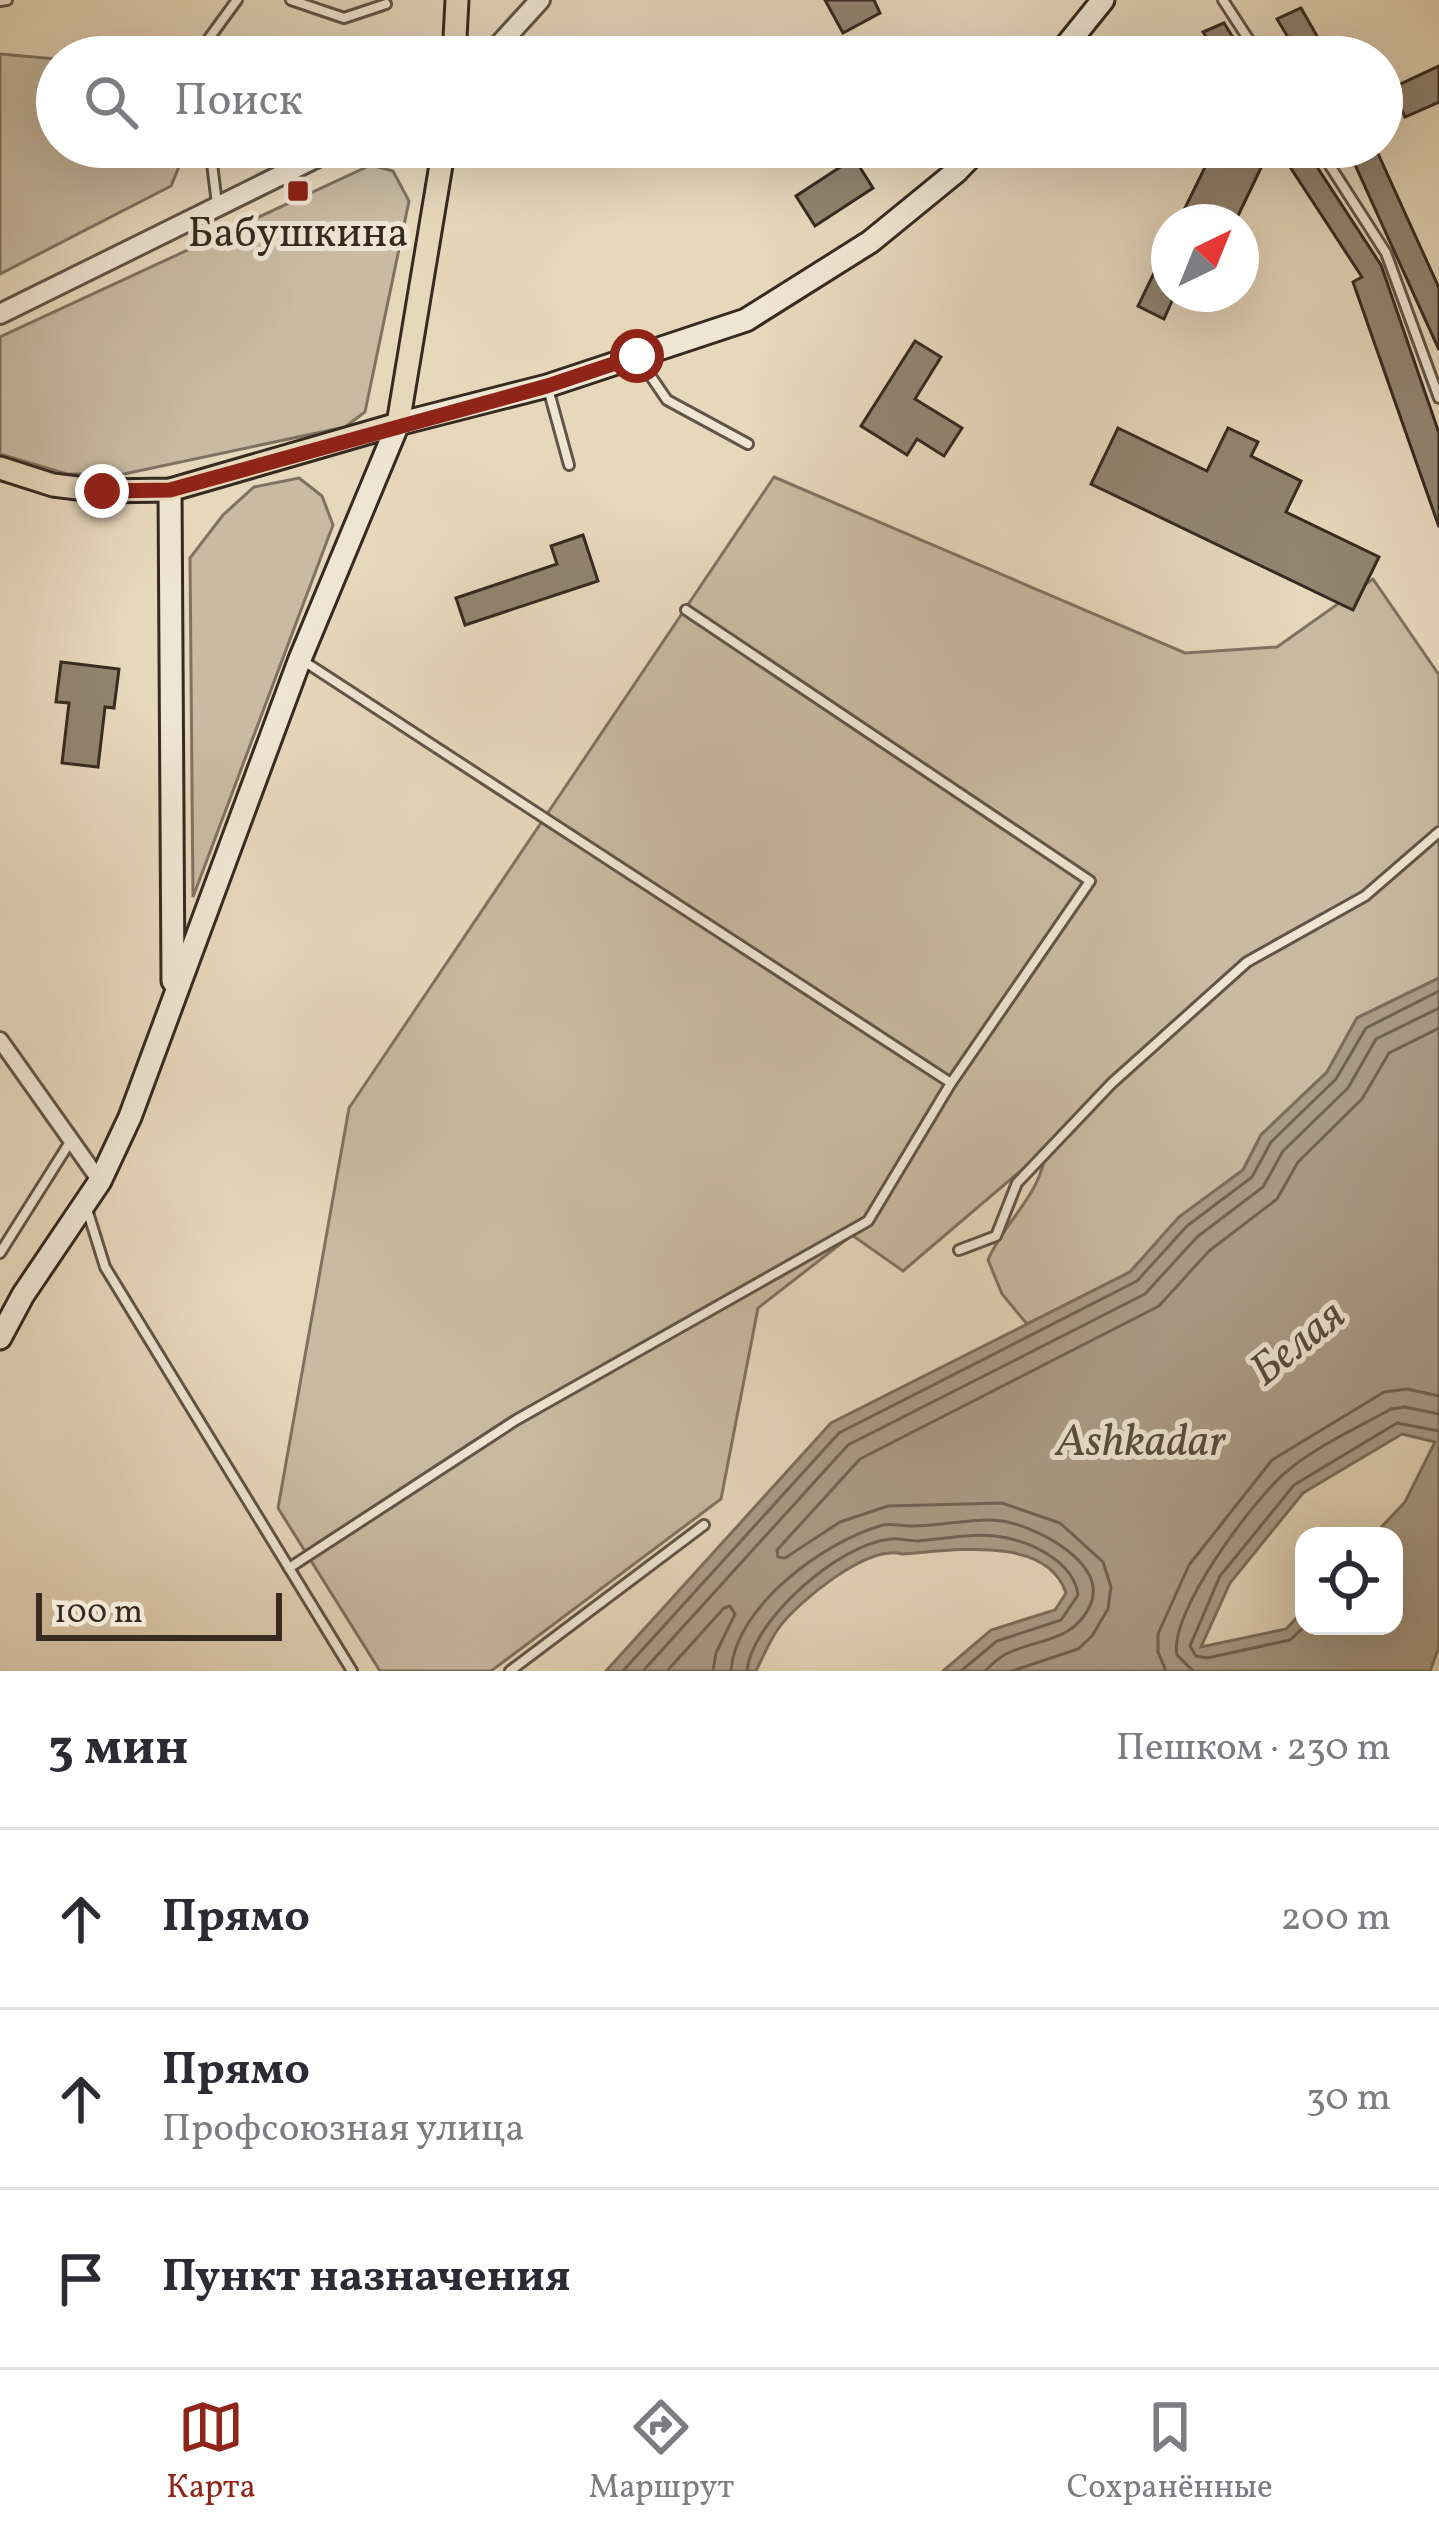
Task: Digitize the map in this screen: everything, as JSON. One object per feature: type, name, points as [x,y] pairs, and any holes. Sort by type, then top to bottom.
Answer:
[{"type":"main road","points":[[455,36],[457,0]]},
{"type":"main road","points":[[1074,36],[1103,0]]},
{"type":"main road","points":[[0,1338],[23,1295],[86,1205],[130,1117],[301,659],[398,424],[441,168]]},
{"type":"main road","points":[[0,468],[52,485],[102,491],[170,490],[547,386],[746,320],[870,242],[961,168]]},
{"type":"main road","points":[[170,490],[173,997]]},
{"type":"street","points":[[507,36],[540,0]]},
{"type":"street","points":[[0,314],[294,168]]},
{"type":"street","points":[[0,1040],[100,1181]]},
{"type":"lane","points":[[211,36],[237,0]]},
{"type":"lane","points":[[291,0],[344,18],[386,4]]},
{"type":"lane","points":[[1223,0],[1246,36]]},
{"type":"lane","points":[[213,168],[217,205]]},
{"type":"lane","points":[[1331,168],[1386,253],[1439,398]]},
{"type":"lane","points":[[637,356],[667,400],[748,444]]},
{"type":"lane","points":[[547,386],[569,465]]},
{"type":"lane","points":[[289,1568],[516,1420],[868,1221],[951,1084],[1090,880],[686,610]]},
{"type":"lane","points":[[301,659],[951,1084]]},
{"type":"lane","points":[[959,1250],[996,1236],[1017,1184],[1112,1083],[1247,962],[1364,896],[1439,832]]},
{"type":"lane","points":[[0,1253],[71,1140]]},
{"type":"lane","points":[[86,1205],[105,1267],[352,1671]]},
{"type":"lane","points":[[510,1671],[704,1526]]},
{"type":"shaded area","points":[[0,54],[36,57],[36,168],[178,168],[171,186],[0,274]]},
{"type":"shaded area","points":[[365,168],[393,171],[409,201],[365,412],[345,427],[124,474],[67,474],[0,454],[0,337]]},
{"type":"shaded area","points":[[774,477],[1185,653],[1277,647],[1373,579],[1439,675],[1439,978],[1357,1018],[1327,1072],[1261,1135],[1243,1170],[1179,1217],[1130,1272],[1027,1324],[1002,1294],[988,1260],[1038,1180],[1045,1150],[903,1271],[852,1235],[758,1308],[721,1499],[491,1671],[380,1671],[278,1508],[349,1108]]},
{"type":"shaded area","points":[[299,478],[322,496],[333,525],[193,897],[190,558],[223,515],[254,487]]},
{"type":"water","name":"Ashkadar","points":[[1439,978],[1439,1647],[1430,1671],[943,1671],[991,1630],[1055,1610],[1066,1593],[1055,1574],[1039,1562],[1018,1554],[970,1549],[888,1553],[853,1566],[787,1618],[756,1671],[606,1671],[831,1423],[1130,1272],[1179,1217],[1243,1170],[1261,1135],[1327,1072],[1357,1018]]},
{"type":"building","points":[[825,0],[874,0],[880,13],[843,33]]},
{"type":"building","points":[[1301,8],[1317,36],[1287,36],[1277,19]]},
{"type":"building","points":[[1224,23],[1232,36],[1206,36],[1203,32]]},
{"type":"building","points":[[1439,66],[1439,102],[1405,117],[1403,83]]},
{"type":"building","points":[[839,168],[860,168],[873,188],[815,226],[796,196]]},
{"type":"building","points":[[1205,168],[1261,168],[1244,204],[1187,204]]},
{"type":"building","points":[[1291,168],[1318,168],[1381,265],[1439,433],[1439,527],[1353,282],[1362,277]]},
{"type":"building","points":[[1357,168],[1385,168],[1439,288],[1439,350]]},
{"type":"building","points":[[1151,279],[1151,312],[1167,312],[1164,319],[1138,306]]},
{"type":"building","points":[[915,341],[941,357],[915,399],[962,428],[944,456],[917,439],[907,455],[861,426]]},
{"type":"building","points":[[1118,428],[1207,471],[1228,428],[1258,442],[1251,456],[1301,481],[1286,512],[1379,557],[1353,610],[1091,484]]},
{"type":"building","points":[[583,535],[598,581],[465,625],[456,598],[557,564],[551,546]]},
{"type":"building","points":[[61,662],[119,669],[114,708],[105,707],[98,767],[62,763],[69,703],[56,702]]},
{"type":"place","name":"Бабушкина","points":[[298,191]]},
{"type":"route","points":[[102,491],[170,490],[547,386],[637,356]]},
{"type":"water label","name":"Белая","points":[[1299,1344]]}]
